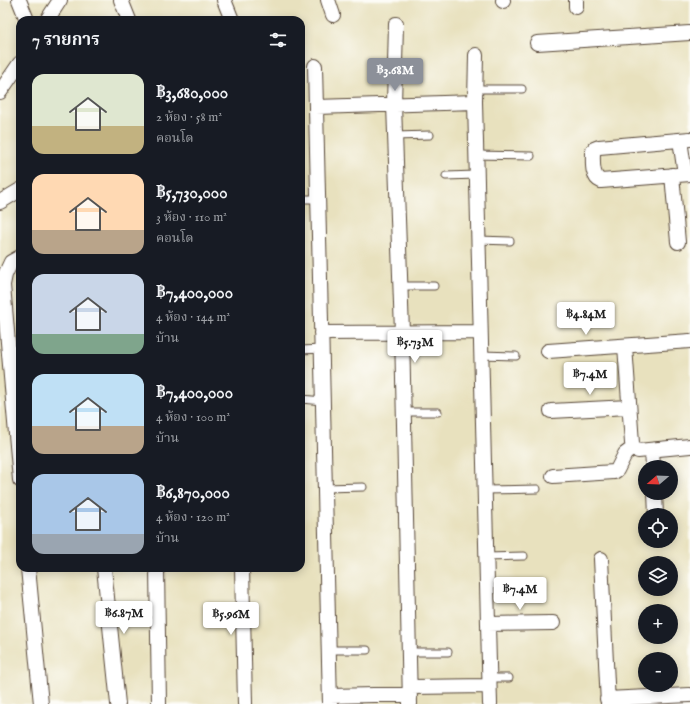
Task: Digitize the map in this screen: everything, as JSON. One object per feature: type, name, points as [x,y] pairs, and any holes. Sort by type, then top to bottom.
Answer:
[{"type":"street","points":[[19,0],[25,16]]},
{"type":"street","points":[[50,16],[60,0]]},
{"type":"street","points":[[121,0],[127,16]]},
{"type":"street","points":[[224,0],[230,16]]},
{"type":"street","points":[[328,0],[333,15]]},
{"type":"street","points":[[396,24],[394,105],[402,332],[410,695]]},
{"type":"street","points":[[536,43],[690,33]]},
{"type":"street","points":[[476,55],[476,176],[490,704]]},
{"type":"street","points":[[315,66],[330,700],[410,695],[489,682]]},
{"type":"street","points":[[0,92],[16,69]]},
{"type":"street","points":[[316,107],[394,105],[475,96]]},
{"type":"street","points":[[678,242],[685,139],[599,147],[593,151],[594,176],[601,181],[682,174]]},
{"type":"street","points":[[0,202],[16,192]]},
{"type":"street","points":[[16,259],[11,262],[5,275],[3,285],[16,434]]},
{"type":"street","points":[[321,333],[480,332]]},
{"type":"street","points":[[548,351],[690,341]]},
{"type":"street","points":[[625,346],[632,443],[634,448],[638,451],[690,446]]},
{"type":"street","points":[[551,411],[629,407]]},
{"type":"street","points":[[553,476],[614,472],[617,470],[625,454],[634,448]]},
{"type":"street","points":[[652,450],[653,460]]},
{"type":"street","points":[[601,559],[608,702],[690,695]]},
{"type":"street","points":[[28,572],[41,704]]},
{"type":"street","points":[[104,572],[118,704]]},
{"type":"street","points":[[157,572],[159,704]]},
{"type":"street","points":[[242,572],[245,704]]},
{"type":"street","points":[[488,624],[553,623]]},
{"type":"lane","points":[[475,96],[522,89]]},
{"type":"lane","points":[[395,136],[430,135]]},
{"type":"lane","points":[[476,155],[531,156]]},
{"type":"lane","points":[[446,176],[476,176]]},
{"type":"lane","points":[[305,199],[318,199]]},
{"type":"lane","points":[[478,240],[510,241]]},
{"type":"lane","points":[[400,286],[434,286]]},
{"type":"lane","points":[[305,350],[322,350]]},
{"type":"lane","points":[[481,355],[516,356]]},
{"type":"lane","points":[[305,399],[323,401]]},
{"type":"lane","points":[[403,412],[438,412]]},
{"type":"lane","points":[[325,488],[363,487]]},
{"type":"lane","points":[[485,490],[537,489]]},
{"type":"lane","points":[[487,557],[524,556]]},
{"type":"lane","points":[[329,650],[367,650]]},
{"type":"lane","points":[[409,652],[448,652]]},
{"type":"lane","points":[[489,682],[509,678]]}]
